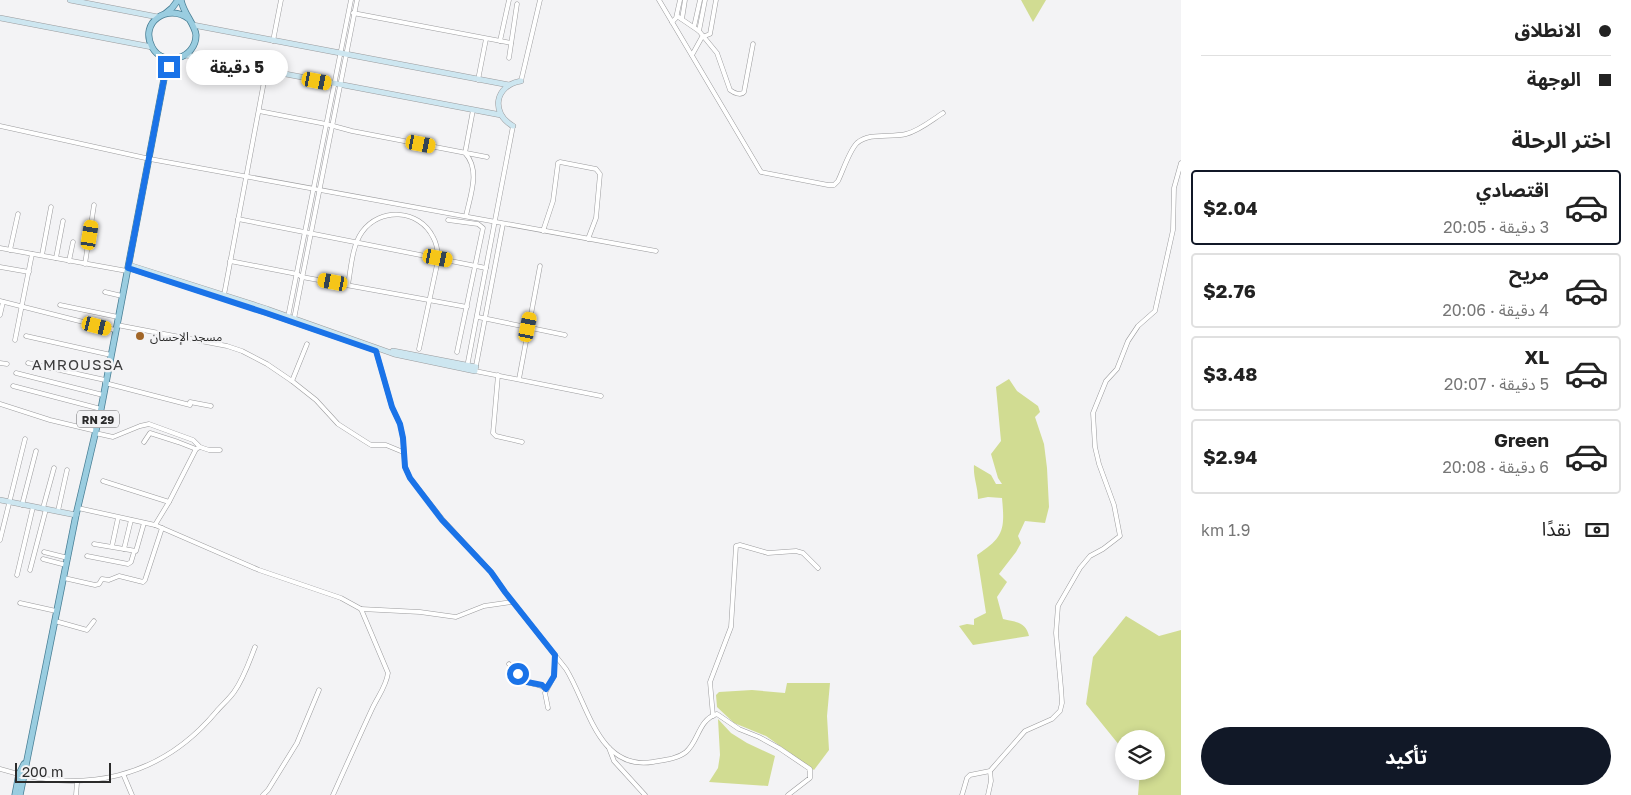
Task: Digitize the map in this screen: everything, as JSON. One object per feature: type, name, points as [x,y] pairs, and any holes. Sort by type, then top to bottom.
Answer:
[{"type":"main road","points":[[70,0],[158,17]]},
{"type":"main road","points":[[179,0],[193,25],[195,41],[186,55],[172,59],[160,56],[152,47],[149,36],[151,26],[158,17],[165,14],[179,0]]},
{"type":"main road","points":[[165,14],[178,13],[189,19]]},
{"type":"main road","points":[[0,18],[152,47]]},
{"type":"main road","points":[[193,25],[478,80],[509,84],[521,81]]},
{"type":"main road","points":[[186,55],[501,115]]},
{"type":"main road","name":"RN 29","points":[[15,795],[27,758],[56,611],[101,409],[129,267],[164,79],[164,67],[160,56]]},
{"type":"main road","name":"RN 29","points":[[164,79],[170,64],[178,58]]},
{"type":"main road","points":[[509,84],[502,91],[499,109],[504,120],[513,126]]},
{"type":"main road","points":[[129,267],[224,294],[391,350],[476,369]]},
{"type":"main road","points":[[0,500],[76,515]]},
{"type":"main road","name":"RN 29","points":[[20,795],[22,775]]},
{"type":"street","points":[[274,41],[281,0]]},
{"type":"street","points":[[343,54],[351,0]]},
{"type":"street","points":[[291,316],[296,274],[326,124],[357,0]]},
{"type":"street","points":[[500,41],[509,0]]},
{"type":"street","points":[[521,81],[540,0]]},
{"type":"street","points":[[659,0],[761,172],[828,186],[834,185],[838,182],[855,145],[862,139],[906,134],[943,113]]},
{"type":"street","points":[[679,17],[680,0]]},
{"type":"street","points":[[672,22],[679,17],[685,0]]},
{"type":"street","points":[[694,27],[700,0]]},
{"type":"street","points":[[705,0],[699,30],[702,37],[717,53],[730,90],[733,93],[740,94],[744,92],[753,44]]},
{"type":"street","points":[[692,55],[702,37],[710,34],[716,0]]},
{"type":"street","points":[[509,58],[516,4]]},
{"type":"street","points":[[348,12],[511,43]]},
{"type":"street","points":[[679,17],[699,30]]},
{"type":"street","points":[[478,80],[486,39]]},
{"type":"street","points":[[224,294],[266,71]]},
{"type":"street","points":[[291,316],[311,234],[332,125],[337,84]]},
{"type":"street","points":[[466,216],[474,173],[472,162],[465,153],[473,110]]},
{"type":"street","points":[[259,111],[487,157]]},
{"type":"street","points":[[0,126],[150,159],[656,251]]},
{"type":"street","points":[[467,367],[513,126]]},
{"type":"street","points":[[544,231],[553,201],[558,163],[560,162],[596,169],[600,174],[596,218],[588,239]]},
{"type":"street","points":[[962,795],[967,778],[970,775],[990,771],[1025,731],[1052,719],[1060,711],[1062,702],[1056,633],[1058,606],[1080,568],[1090,556],[1120,536],[1114,504],[1098,464],[1093,413],[1106,381],[1117,369],[1128,341],[1138,326],[1155,312],[1173,230],[1174,188],[1181,163]]},
{"type":"street","points":[[85,264],[94,205]]},
{"type":"street","points":[[42,256],[51,207]]},
{"type":"street","points":[[10,250],[18,214]]},
{"type":"street","points":[[348,285],[356,242],[362,232],[378,218],[388,214],[408,215],[425,226],[437,246],[438,258],[419,349]]},
{"type":"street","points":[[238,219],[486,268]]},
{"type":"street","points":[[56,258],[63,220]]},
{"type":"street","points":[[448,220],[481,225],[483,228],[458,352]]},
{"type":"street","points":[[503,224],[476,369],[601,396]]},
{"type":"street","points":[[69,261],[73,242]]},
{"type":"street","points":[[0,248],[85,264],[129,267],[376,351],[392,407],[400,424],[405,467],[415,486],[442,520],[491,572],[512,602],[555,655],[572,678],[587,714],[599,734],[615,753],[623,759],[649,762],[670,759],[686,752],[702,726],[717,714],[739,729],[779,748],[810,769],[810,778],[788,795]]},
{"type":"street","points":[[15,340],[32,254]]},
{"type":"street","points":[[230,261],[467,308]]},
{"type":"street","points":[[519,379],[540,266]]},
{"type":"street","points":[[0,267],[29,272]]},
{"type":"street","points":[[105,292],[122,296]]},
{"type":"street","points":[[0,315],[1,302],[116,328],[226,346],[242,351],[267,364],[292,381],[316,400],[338,424],[352,434],[371,445],[386,445],[403,452]]},
{"type":"street","points":[[60,305],[118,317]]},
{"type":"street","points":[[478,317],[565,335]]},
{"type":"street","points":[[26,336],[111,355]]},
{"type":"street","points":[[292,381],[307,344]]},
{"type":"street","points":[[28,363],[190,406],[190,402],[211,406]]},
{"type":"street","points":[[0,364],[7,364]]},
{"type":"street","points":[[16,373],[103,395]]},
{"type":"street","points":[[498,375],[493,433],[496,436],[522,442]]},
{"type":"street","points":[[13,386],[101,409]]},
{"type":"street","points":[[0,404],[113,437],[149,424],[193,440],[198,448]]},
{"type":"street","points":[[144,442],[150,433],[198,448],[220,450]]},
{"type":"street","points":[[0,540],[25,439]]},
{"type":"street","points":[[155,525],[198,448]]},
{"type":"street","points":[[22,505],[36,451]]},
{"type":"street","points":[[30,570],[54,468]]},
{"type":"street","points":[[58,511],[67,470]]},
{"type":"street","points":[[103,481],[169,502]]},
{"type":"street","points":[[17,575],[33,506]]},
{"type":"street","points":[[78,508],[155,525],[258,570],[341,598],[361,609],[456,616],[484,606],[512,602]]},
{"type":"street","points":[[112,546],[118,518]]},
{"type":"street","points":[[124,549],[131,520]]},
{"type":"street","points":[[87,556],[128,564],[137,550],[144,523]]},
{"type":"street","points":[[64,578],[95,585],[102,579],[109,580],[119,576],[143,582],[162,528]]},
{"type":"street","points":[[94,544],[112,546],[134,552]]},
{"type":"street","points":[[713,716],[710,682],[731,627],[736,546],[740,545],[768,553],[796,551],[803,553],[818,568]]},
{"type":"street","points":[[44,552],[68,558]]},
{"type":"street","points":[[43,559],[66,565]]},
{"type":"street","points":[[20,603],[56,611]]},
{"type":"street","points":[[333,795],[374,705],[386,685],[388,673],[361,609]]},
{"type":"street","points":[[55,621],[87,630],[94,621]]},
{"type":"street","points":[[0,768],[22,775],[77,783],[124,776],[143,768],[171,753],[208,721],[234,692],[247,668],[255,647]]},
{"type":"street","points":[[548,708],[545,694],[554,676],[555,655]]},
{"type":"street","points":[[508,664],[527,682],[542,685],[546,689]]},
{"type":"street","points":[[263,795],[297,743],[319,690]]},
{"type":"street","points":[[607,744],[614,761],[645,795]]},
{"type":"street","points":[[988,795],[991,780],[990,771]]},
{"type":"street","points":[[124,776],[132,795]]},
{"type":"street","points":[[76,795],[77,783]]},
{"type":"green space","points":[[1021,0],[1046,0],[1033,22]]},
{"type":"green space","points":[[1009,379],[1017,391],[1038,406],[1040,412],[1035,417],[1044,444],[1049,507],[1045,523],[1025,521],[1018,536],[1021,543],[999,574],[1007,582],[997,597],[1003,619],[1023,625],[1028,631],[1029,636],[973,645],[959,626],[974,625],[974,619],[986,613],[977,555],[993,543],[1001,532],[1003,525],[1002,498],[988,497],[978,499],[974,465],[991,475],[996,484],[1002,484],[998,478],[991,454],[1001,441],[996,387]]},
{"type":"green space","points":[[1126,616],[1159,636],[1181,630],[1181,795],[1138,795],[1139,780],[1165,780],[1165,730],[1115,730],[1115,740],[1086,704],[1093,657]]},
{"type":"green space","points":[[787,683],[830,683],[827,716],[829,750],[814,770],[766,736],[734,723],[717,707],[716,695],[719,692],[752,690],[785,693]]},
{"type":"green space","points":[[718,719],[731,733],[775,756],[768,786],[709,782],[718,768],[720,755]]},
{"type":"place","name":"مسجد الإحسان","points":[[140,336]]},
{"type":"district","name":"AMROUSSA","points":[[78,364]]},
{"type":"route","points":[[169,67],[164,79],[128,268],[376,351],[392,407],[400,424],[405,467],[410,478],[442,520],[491,572],[555,655],[553,681],[546,689],[542,685],[527,682],[518,674]]}]
